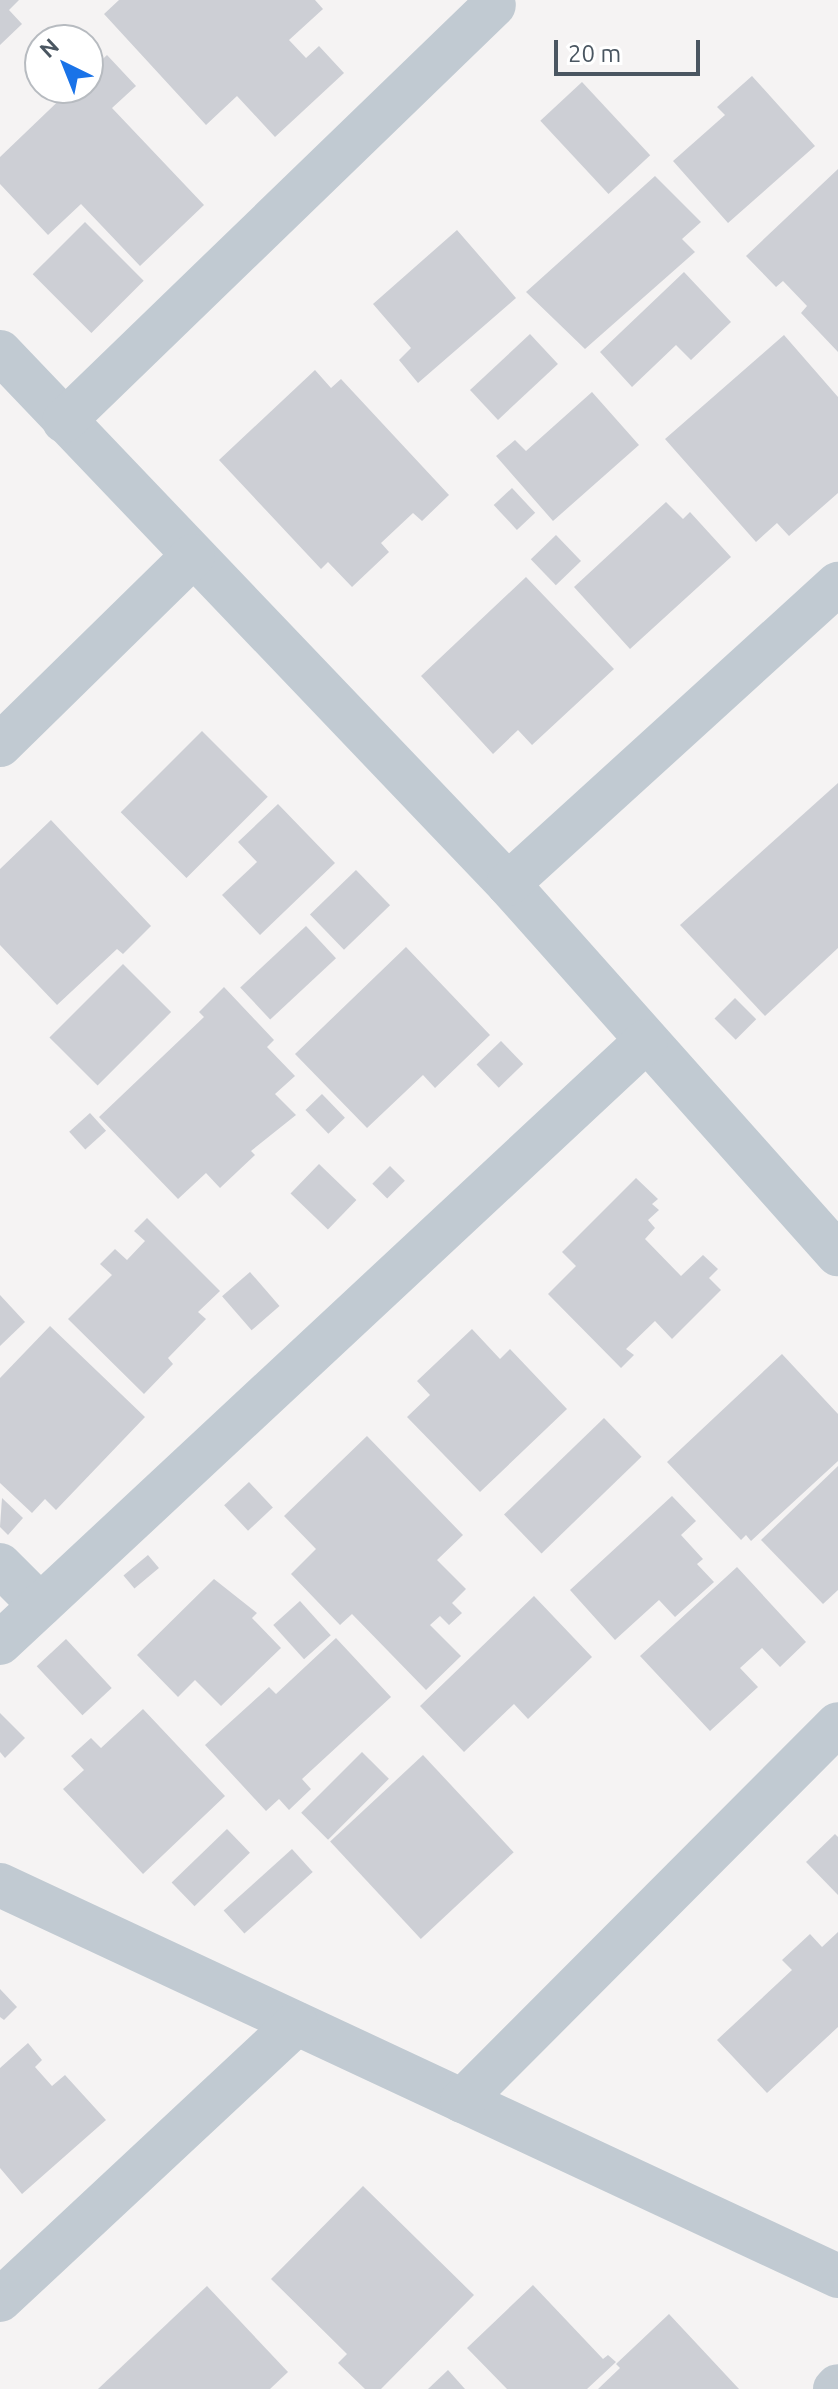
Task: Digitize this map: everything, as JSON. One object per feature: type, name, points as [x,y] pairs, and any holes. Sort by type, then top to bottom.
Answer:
[{"type":"street","points":[[64,421],[494,5]]},
{"type":"street","points":[[0,352],[508,884],[838,1254]]},
{"type":"street","points":[[0,745],[193,556]]},
{"type":"street","points":[[508,884],[838,584]]},
{"type":"street","points":[[0,1643],[646,1041]]},
{"type":"street","points":[[0,1565],[40,1605]]},
{"type":"street","points":[[462,2101],[838,1724]]},
{"type":"street","points":[[0,1885],[838,2276]]},
{"type":"street","points":[[0,2300],[296,2024]]},
{"type":"building","points":[[0,0],[19,0],[9,10],[22,24],[0,45]]},
{"type":"building","points":[[119,0],[315,0],[323,9],[289,40],[306,58],[319,46],[344,73],[275,137],[237,96],[206,125],[104,14]]},
{"type":"building","points":[[107,55],[136,86],[112,108],[204,205],[140,266],[81,204],[48,235],[0,184],[0,157],[55,104],[104,104],[104,58]]},
{"type":"building","points":[[752,76],[815,146],[728,223],[673,161],[725,115],[717,107]]},
{"type":"building","points":[[582,82],[650,155],[609,194],[540,121]]},
{"type":"building","points":[[838,169],[838,352],[801,313],[807,306],[783,281],[776,287],[746,256]]},
{"type":"building","points":[[655,176],[701,222],[682,239],[695,252],[585,349],[526,292]]},
{"type":"building","points":[[85,222],[144,281],[91,333],[33,274]]},
{"type":"building","points":[[457,230],[516,298],[418,383],[399,360],[411,348],[373,304]]},
{"type":"building","points":[[684,272],[731,322],[691,360],[676,345],[632,387],[600,352]]},
{"type":"building","points":[[530,334],[558,364],[498,420],[470,390]]},
{"type":"building","points":[[784,335],[838,397],[838,493],[789,536],[777,523],[756,542],[665,439]]},
{"type":"building","points":[[315,370],[331,388],[341,379],[449,495],[422,521],[413,513],[381,543],[389,552],[352,587],[328,562],[321,569],[219,460]]},
{"type":"building","points":[[592,392],[639,445],[553,521],[496,456],[515,440],[526,451]]},
{"type":"building","points":[[512,488],[535,513],[517,530],[494,505]]},
{"type":"building","points":[[666,502],[683,519],[690,512],[731,557],[630,649],[574,587]]},
{"type":"building","points":[[556,535],[581,561],[556,585],[531,559]]},
{"type":"building","points":[[526,577],[614,669],[532,745],[518,730],[493,754],[421,676]]},
{"type":"building","points":[[202,731],[268,797],[186,878],[121,812]]},
{"type":"building","points":[[838,783],[838,948],[765,1016],[680,925]]},
{"type":"building","points":[[278,804],[335,863],[260,935],[222,895],[257,862],[238,842]]},
{"type":"building","points":[[51,820],[151,926],[123,954],[117,949],[57,1005],[0,945],[0,869]]},
{"type":"building","points":[[356,870],[390,905],[344,950],[310,914]]},
{"type":"building","points":[[306,926],[336,958],[270,1020],[240,987]]},
{"type":"building","points":[[406,947],[490,1035],[435,1088],[423,1075],[367,1128],[295,1054]]},
{"type":"building","points":[[123,964],[171,1012],[98,1086],[49,1038]]},
{"type":"building","points":[[224,987],[274,1040],[267,1047],[295,1076],[275,1094],[296,1115],[251,1151],[255,1155],[220,1188],[206,1173],[178,1199],[99,1117],[204,1017],[199,1012]]},
{"type":"building","points":[[735,998],[756,1019],[736,1040],[714,1019]]},
{"type":"building","points":[[501,1041],[523,1064],[499,1088],[477,1065]]},
{"type":"building","points":[[322,1094],[345,1118],[328,1134],[305,1110]]},
{"type":"building","points":[[90,1113],[106,1131],[85,1150],[69,1132]]},
{"type":"building","points":[[319,1164],[356,1200],[328,1230],[291,1193]]},
{"type":"building","points":[[390,1166],[405,1181],[387,1199],[372,1184]]},
{"type":"building","points":[[636,1178],[658,1199],[652,1204],[659,1210],[648,1220],[655,1228],[645,1239],[681,1276],[703,1255],[718,1269],[709,1278],[721,1290],[672,1339],[655,1321],[626,1349],[634,1355],[621,1368],[548,1294],[576,1266],[562,1252]]},
{"type":"building","points":[[147,1218],[220,1291],[198,1312],[206,1319],[168,1358],[173,1364],[144,1394],[68,1319],[112,1275],[100,1264],[115,1249],[127,1260],[145,1241],[134,1231]]},
{"type":"building","points":[[250,1272],[280,1306],[252,1330],[222,1296]]},
{"type":"building","points":[[0,1295],[25,1322],[0,1346]]},
{"type":"building","points":[[50,1326],[145,1417],[56,1510],[45,1499],[32,1513],[0,1483],[0,1378]]},
{"type":"building","points":[[472,1329],[500,1359],[510,1349],[567,1409],[480,1492],[407,1417],[430,1395],[417,1381]]},
{"type":"building","points":[[782,1354],[838,1414],[838,1461],[751,1541],[746,1535],[741,1540],[667,1462]]},
{"type":"building","points":[[604,1418],[642,1457],[542,1553],[504,1515]]},
{"type":"building","points":[[367,1436],[463,1535],[437,1560],[466,1589],[452,1603],[462,1613],[449,1625],[440,1616],[430,1625],[461,1656],[426,1690],[352,1614],[340,1625],[291,1574],[316,1549],[284,1516]]},
{"type":"building","points":[[838,1466],[838,1590],[823,1604],[761,1540]]},
{"type":"building","points":[[249,1482],[273,1508],[248,1531],[224,1505]]},
{"type":"building","points":[[672,1496],[696,1521],[681,1535],[703,1559],[697,1564],[714,1582],[675,1617],[659,1600],[615,1640],[570,1590]]},
{"type":"building","points":[[2,1498],[23,1518],[8,1535],[0,1527]]},
{"type":"building","points":[[148,1555],[159,1568],[134,1589],[123,1576]]},
{"type":"building","points":[[737,1567],[806,1642],[780,1667],[762,1648],[740,1668],[758,1687],[710,1731],[640,1656]]},
{"type":"building","points":[[214,1579],[257,1613],[252,1618],[281,1648],[221,1706],[195,1680],[178,1697],[137,1655]]},
{"type":"building","points":[[534,1596],[592,1657],[528,1719],[514,1704],[464,1752],[420,1706]]},
{"type":"building","points":[[300,1601],[331,1635],[304,1659],[273,1625]]},
{"type":"building","points":[[336,1638],[391,1697],[302,1779],[311,1789],[289,1810],[279,1799],[266,1811],[205,1745],[269,1687],[276,1694]]},
{"type":"building","points":[[66,1639],[112,1688],[82,1715],[37,1666]]},
{"type":"building","points":[[143,1709],[225,1796],[143,1874],[63,1789],[84,1770],[71,1756],[91,1738],[101,1748]]},
{"type":"building","points":[[0,1713],[25,1738],[5,1758],[0,1752]]},
{"type":"building","points":[[362,1752],[389,1779],[328,1840],[301,1813]]},
{"type":"building","points":[[423,1755],[514,1852],[421,1939],[330,1842]]},
{"type":"building","points":[[227,1829],[250,1853],[195,1906],[172,1882]]},
{"type":"building","points":[[835,1834],[838,1837],[838,1895],[806,1862]]},
{"type":"building","points":[[292,1849],[313,1872],[244,1934],[224,1911]]},
{"type":"building","points":[[838,1932],[838,2027],[767,2093],[717,2040],[792,1970],[782,1960],[810,1934],[822,1947]]},
{"type":"building","points":[[0,1989],[17,2007],[4,2020],[0,2017]]},
{"type":"building","points":[[28,2043],[42,2060],[35,2067],[52,2086],[65,2075],[106,2120],[22,2194],[0,2168],[0,2068]]},
{"type":"building","points":[[363,2186],[474,2295],[381,2389],[365,2389],[338,2363],[347,2354],[271,2279]]},
{"type":"building","points":[[533,2285],[603,2359],[608,2355],[616,2362],[587,2389],[507,2389],[467,2348]]},
{"type":"building","points":[[207,2286],[288,2372],[270,2389],[98,2389]]},
{"type":"building","points":[[669,2314],[739,2389],[598,2389],[620,2368],[616,2364]]},
{"type":"building","points":[[448,2370],[465,2389],[428,2389]]}]
